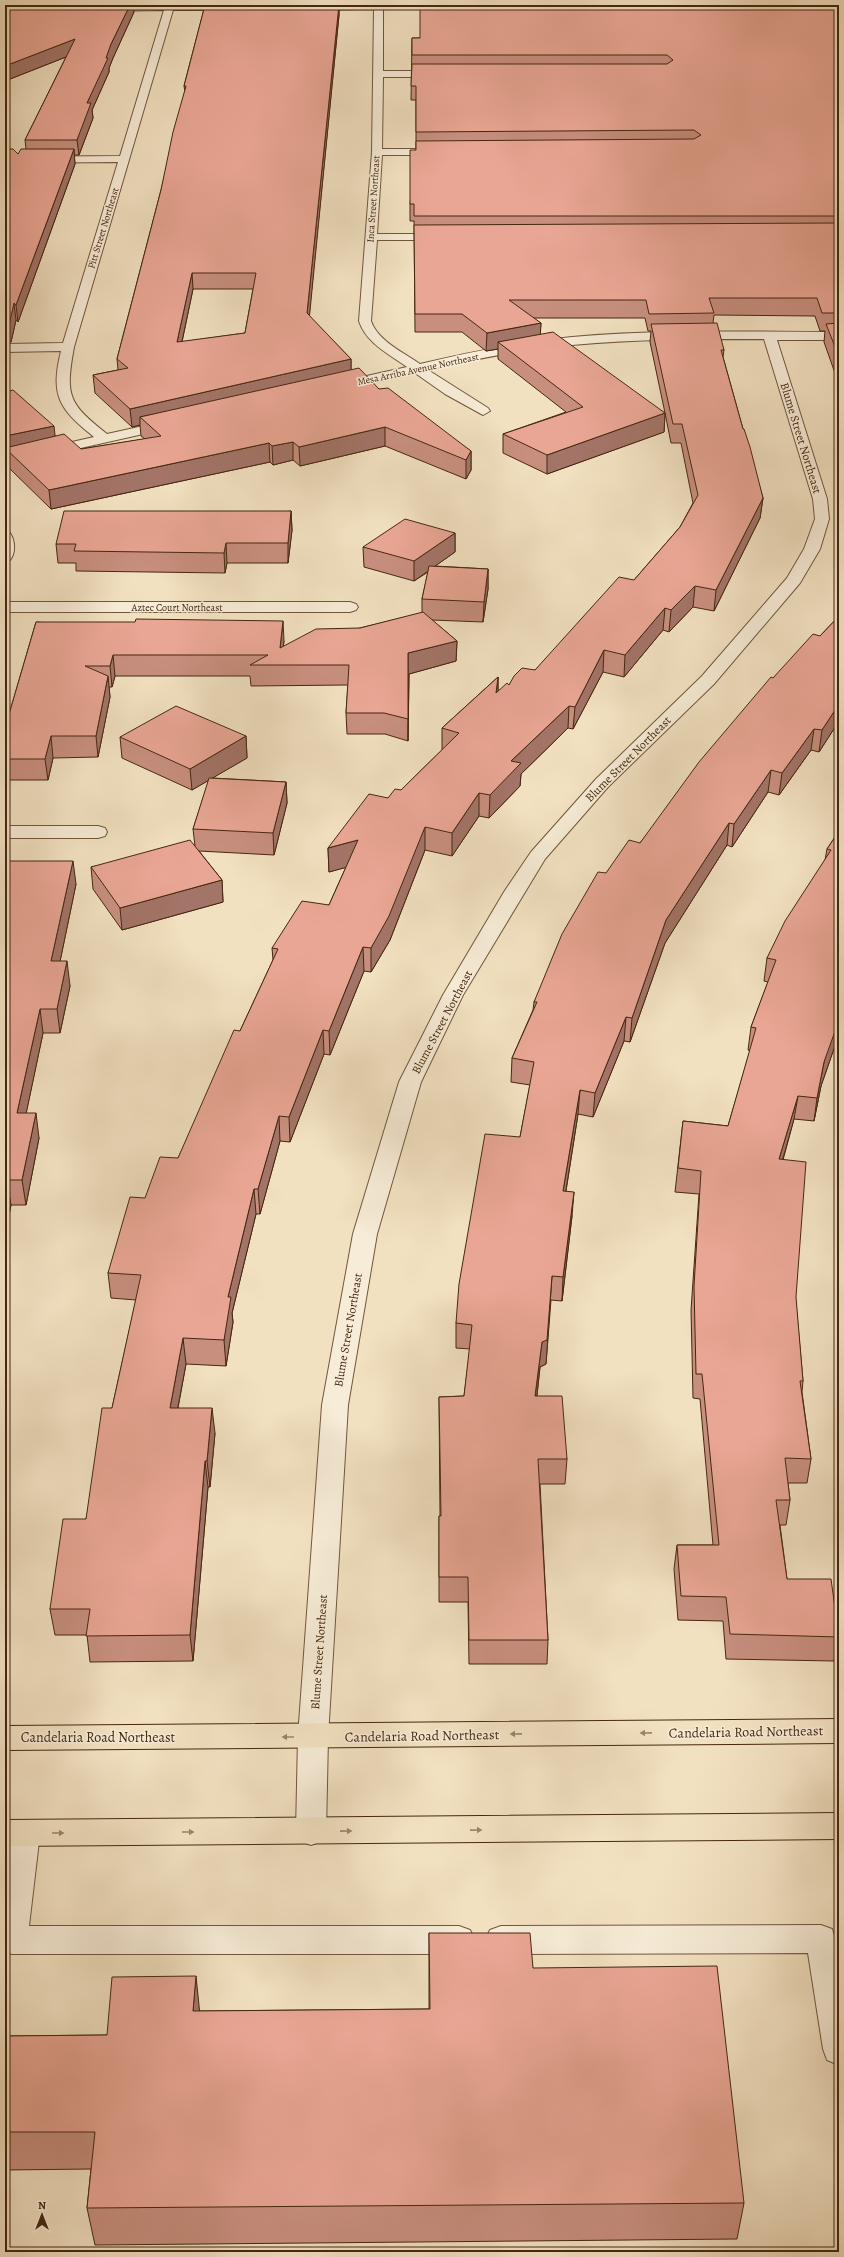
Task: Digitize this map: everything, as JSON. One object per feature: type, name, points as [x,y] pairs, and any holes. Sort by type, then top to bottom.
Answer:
[{"type":"main road","name":"Candelaria Road Northeast","points":[[5,1738],[313,1737],[839,1731]]},
{"type":"main road","points":[[15,1833],[311,1832],[839,1826]]},
{"type":"street","points":[[91,8],[170,6],[241,7]]},
{"type":"street","name":"Pitt Street Northeast","points":[[105,439],[76,415],[66,399],[62,383],[68,347],[170,6]]},
{"type":"street","points":[[302,6],[459,6]]},
{"type":"street","name":"Inca Street Northeast","points":[[379,6],[377,152],[365,321],[368,330],[376,339],[483,411]]},
{"type":"street","points":[[799,6],[839,6]]},
{"type":"street","points":[[377,74],[451,74]]},
{"type":"street","points":[[377,152],[449,152]]},
{"type":"street","points":[[5,160],[124,159]]},
{"type":"street","points":[[371,237],[456,237]]},
{"type":"street","name":"Mesa Arriba Avenue Northeast","points":[[326,389],[417,368],[571,341],[677,335],[839,336]]},
{"type":"street","name":"Blume Street Northeast","points":[[311,1832],[313,1737],[335,1405],[365,1234],[410,1082],[453,995],[514,892],[538,856],[602,783],[708,680],[738,648],[794,580],[812,549],[822,519],[820,499],[769,336]]},
{"type":"street","points":[[5,348],[68,347]]},
{"type":"street","points":[[5,461],[181,422]]},
{"type":"street","points":[[5,536],[7,540],[5,557]]},
{"type":"street","name":"Aztec Court Northeast","points":[[5,607],[350,607]]},
{"type":"street","points":[[5,832],[98,832]]},
{"type":"street","points":[[15,1833],[8,1944],[821,1939],[839,2049]]},
{"type":"building","points":[[5,5],[130,5],[111,44],[106,58],[108,58],[87,103],[91,103],[77,140],[25,140],[75,39],[5,66]]},
{"type":"building","points":[[205,5],[339,5],[307,313],[351,359],[130,409],[93,375],[128,368],[117,359],[161,190],[173,132],[186,86],[184,86]],"holes":[[[192,273],[256,273],[245,333],[177,342]]]},
{"type":"building","points":[[420,5],[837,5],[839,10],[839,216],[414,216],[414,204],[410,204],[410,150],[416,150],[416,141],[694,139],[701,135],[694,130],[416,132],[416,86],[411,86],[412,64],[667,64],[673,60],[667,55],[412,55],[412,38],[420,38]]},
{"type":"building","points":[[5,149],[13,149],[18,154],[21,149],[74,149],[16,305],[14,303],[9,325],[5,326]]},
{"type":"building","points":[[839,223],[839,313],[822,313],[817,298],[709,298],[714,313],[649,314],[646,300],[509,300],[541,323],[487,333],[462,314],[415,314],[414,225]]},
{"type":"building","points":[[717,323],[724,350],[721,350],[743,429],[750,447],[763,498],[716,590],[695,586],[671,610],[665,608],[625,655],[604,650],[575,707],[569,706],[511,761],[521,763],[490,795],[479,793],[452,833],[425,827],[389,916],[371,948],[363,947],[329,1031],[323,1030],[289,1117],[279,1116],[258,1189],[254,1189],[228,1297],[231,1297],[224,1340],[183,1338],[170,1408],[212,1408],[207,1461],[205,1461],[190,1635],[86,1636],[90,1609],[50,1609],[63,1519],[86,1519],[102,1408],[112,1408],[141,1275],[108,1273],[130,1197],[145,1198],[160,1157],[178,1158],[234,1030],[240,1031],[278,949],[272,948],[302,901],[329,905],[358,840],[328,848],[369,794],[388,798],[395,789],[401,790],[459,733],[442,728],[498,677],[496,693],[507,683],[509,685],[514,676],[522,668],[535,670],[619,577],[634,580],[680,527],[698,495],[682,424],[673,424],[651,324]]},
{"type":"building","points":[[839,323],[839,357],[826,324]]},
{"type":"building","points":[[553,332],[665,413],[547,455],[503,434],[583,407],[498,342]]},
{"type":"building","points":[[359,368],[379,389],[388,388],[471,451],[466,460],[385,427],[299,447],[293,442],[272,446],[269,443],[49,490],[5,448],[64,434],[81,449],[161,436],[140,417]]},
{"type":"building","points":[[13,390],[54,426],[5,436],[5,392]]},
{"type":"building","points":[[64,511],[291,511],[288,543],[226,543],[224,553],[74,551],[76,544],[56,544]]},
{"type":"building","points":[[405,519],[455,533],[414,561],[363,547]]},
{"type":"building","points":[[429,566],[488,569],[484,602],[422,599]]},
{"type":"building","points":[[423,612],[457,641],[408,653],[408,719],[384,713],[346,713],[349,665],[250,665],[268,655],[113,655],[110,666],[85,666],[108,676],[96,736],[51,736],[45,759],[5,759],[5,728],[36,622],[135,622],[136,619],[283,621],[280,648],[316,629],[360,628]]},
{"type":"building","points":[[839,616],[839,704],[822,730],[814,729],[782,773],[771,770],[734,824],[729,823],[666,920],[632,1018],[626,1017],[595,1093],[580,1090],[563,1191],[574,1192],[563,1277],[552,1276],[547,1340],[542,1342],[535,1396],[562,1396],[567,1459],[538,1459],[548,1640],[469,1640],[468,1577],[439,1577],[439,1516],[441,1516],[439,1397],[464,1396],[472,1325],[456,1323],[459,1284],[485,1134],[520,1137],[534,1062],[512,1058],[537,1002],[534,1002],[562,934],[598,872],[606,873],[629,840],[640,843],[699,762],[771,677],[773,678],[813,634],[820,636]]},
{"type":"building","points":[[176,706],[246,736],[190,769],[120,737]]},
{"type":"building","points":[[209,778],[286,782],[273,833],[193,829]]},
{"type":"building","points":[[839,831],[839,1008],[837,1013],[839,1013],[839,1020],[824,1062],[817,1098],[798,1096],[779,1159],[806,1162],[796,1297],[803,1381],[800,1381],[811,1459],[785,1458],[790,1500],[776,1500],[787,1579],[831,1579],[839,1637],[730,1634],[726,1597],[681,1596],[677,1545],[719,1545],[702,1374],[696,1374],[694,1286],[701,1171],[678,1168],[683,1121],[728,1126],[756,1028],[751,1027],[776,960],[767,958],[785,921],[831,850],[827,849]]},
{"type":"building","points":[[190,840],[222,880],[120,908],[91,867]]},
{"type":"building","points":[[5,861],[73,861],[51,961],[67,961],[57,1009],[40,1009],[17,1113],[36,1113],[22,1180],[7,1180],[5,1191]]},
{"type":"building","points":[[429,1933],[530,1933],[533,1968],[717,1966],[744,2203],[87,2208],[95,2132],[5,2132],[5,2036],[107,2035],[112,1977],[196,1976],[193,2011],[430,2009]]}]
